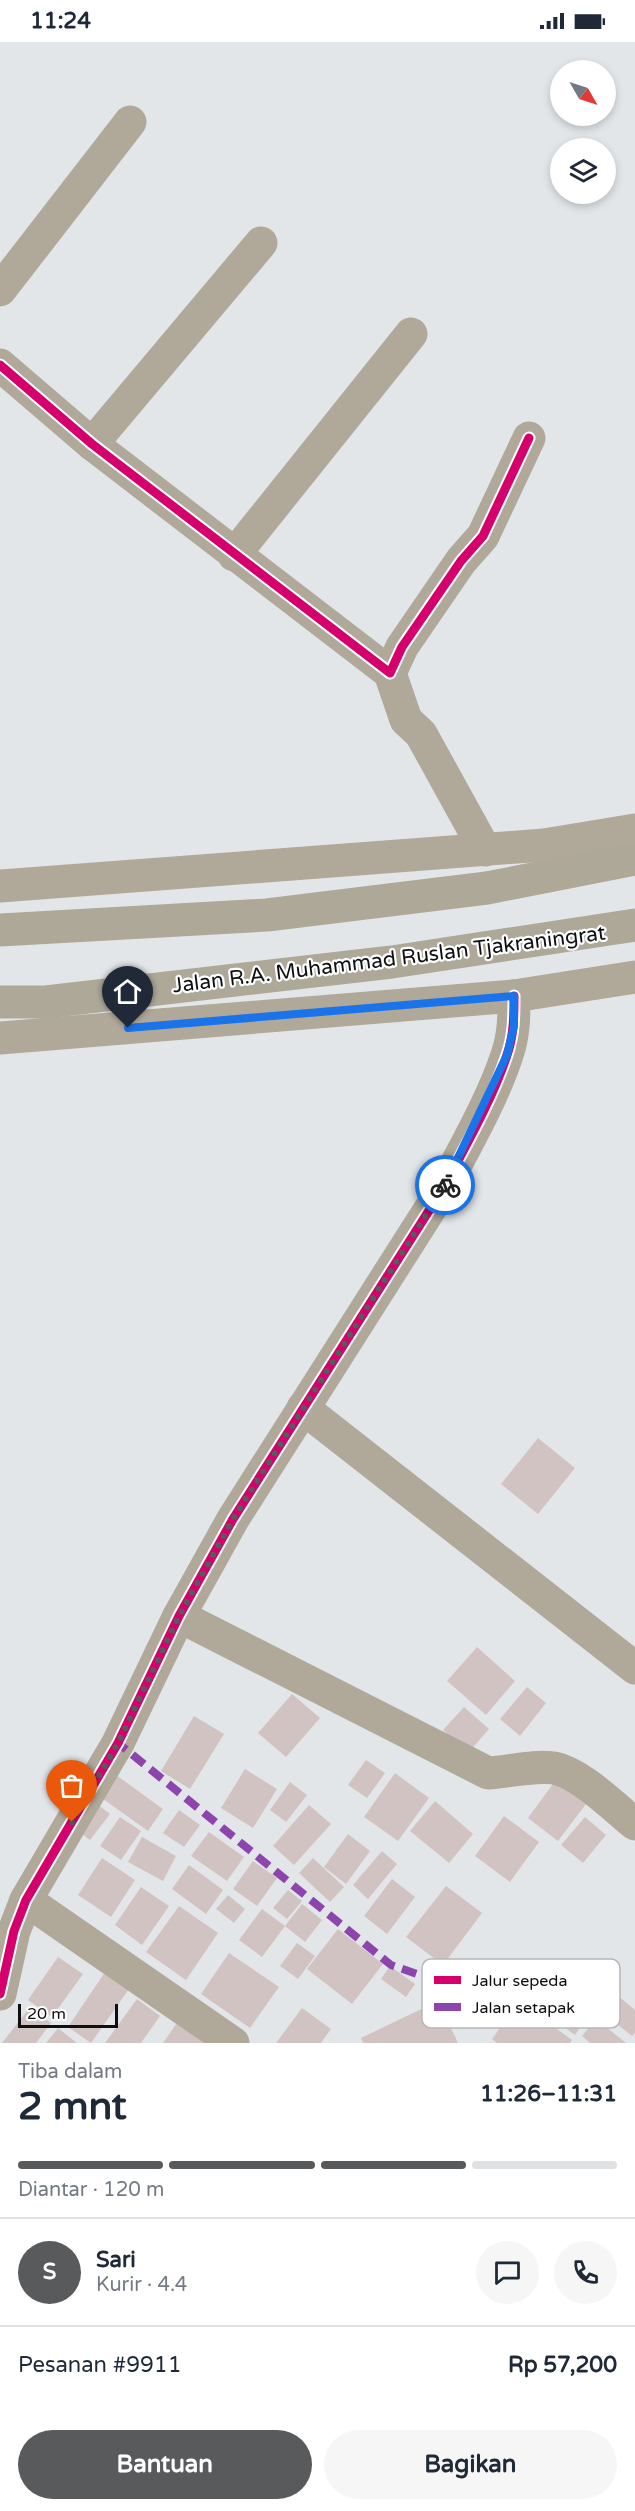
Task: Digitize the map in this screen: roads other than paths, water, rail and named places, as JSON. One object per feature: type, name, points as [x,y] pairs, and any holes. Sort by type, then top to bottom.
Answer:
[{"type":"highway","points":[[0,930],[267,915],[487,888],[635,859]]},
{"type":"highway","name":"Jalan R.A. Muhammad Ruslan Tjakraningrat","points":[[0,1002],[46,1002],[392,962],[635,925]]},
{"type":"street","points":[[0,290],[130,123]]},
{"type":"street","points":[[92,444],[261,243]]},
{"type":"street","points":[[234,555],[411,334]]},
{"type":"street","points":[[0,365],[92,444],[390,673],[406,720],[421,734],[485,850]]},
{"type":"street","points":[[390,673],[402,647],[461,561],[483,536],[529,438]]},
{"type":"street","points":[[0,886],[544,845],[635,830]]},
{"type":"street","name":"Jalan R.A. Muhammad Ruslan Tjakraningrat","points":[[0,1038],[514,996],[635,977]]},
{"type":"street","points":[[0,1994],[14,1931],[26,1900],[118,1743],[179,1616],[233,1519],[444,1187],[467,1143],[507,1055],[514,1026],[514,996]]},
{"type":"street","points":[[303,1408],[635,1668]]},
{"type":"street","points":[[179,1616],[488,1773],[537,1768],[552,1768],[568,1772],[635,1824]]},
{"type":"street","points":[[26,1900],[233,2043]]}]
